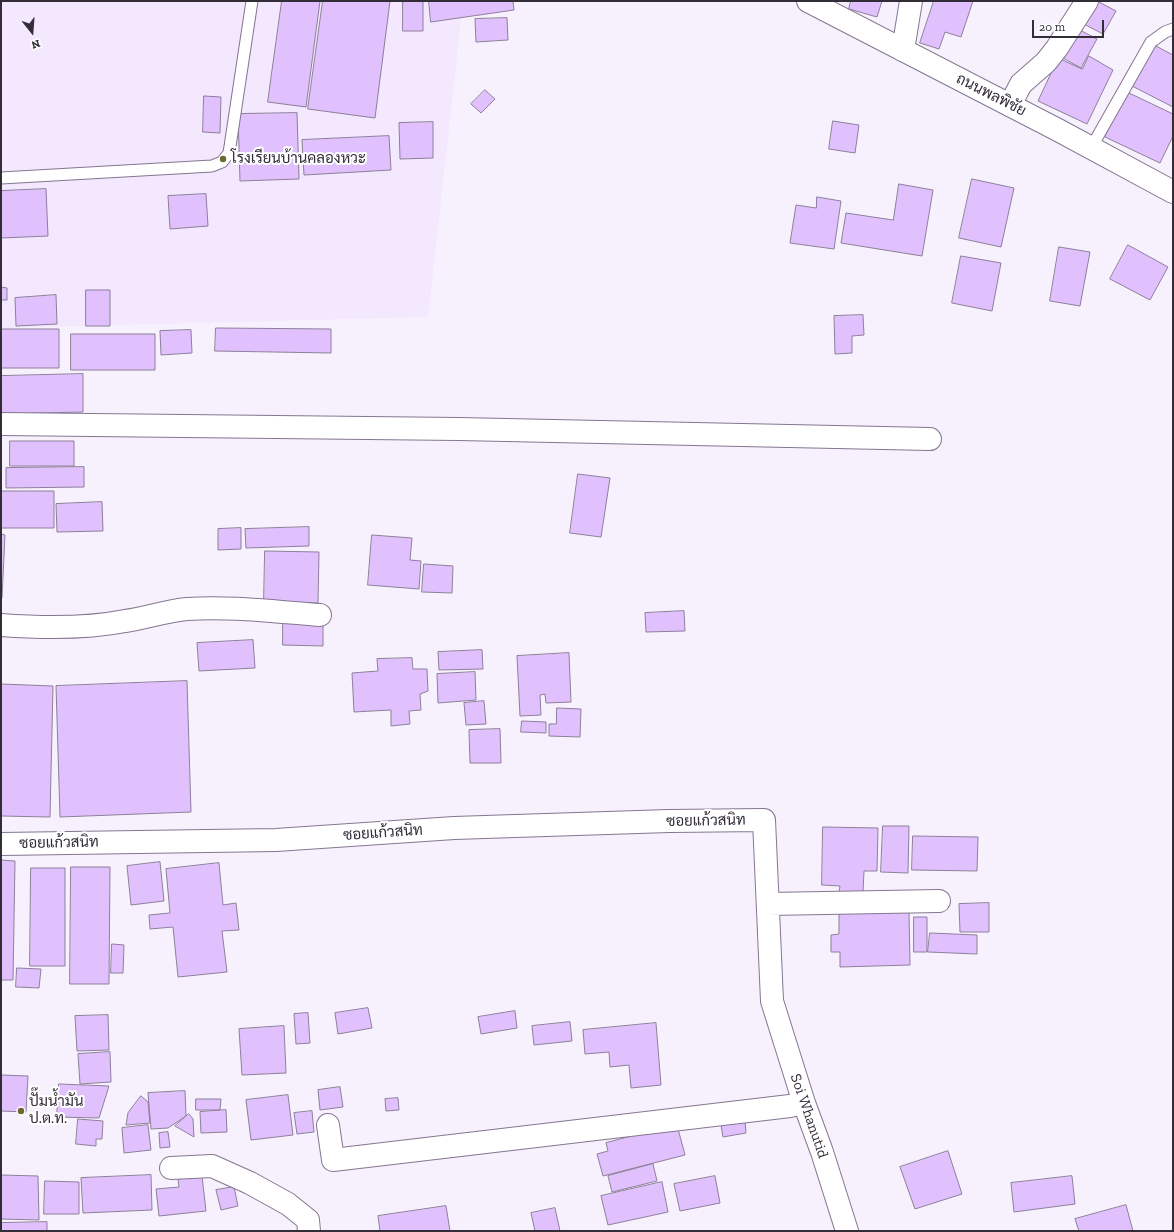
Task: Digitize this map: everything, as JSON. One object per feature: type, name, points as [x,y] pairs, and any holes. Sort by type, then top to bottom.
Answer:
[{"type":"street","name":"ถนนพลพิชัย","points":[[808,1],[1010,105],[1173,192]]},
{"type":"street","points":[[903,50],[911,1]]},
{"type":"street","points":[[1010,105],[1021,84],[1046,62],[1088,1]]},
{"type":"street","points":[[1,424],[459,428],[930,439]]},
{"type":"street","points":[[1,625],[21,627],[84,626],[124,621],[185,609],[212,608],[320,615]]},
{"type":"street","name":"ซอยแก้วสนิท","points":[[1,844],[276,840],[454,828],[669,821],[764,820]]},
{"type":"street","name":"Soi Whanutid","points":[[764,820],[772,1001],[847,1231]]},
{"type":"street","points":[[768,904],[939,901]]},
{"type":"street","points":[[328,1125],[333,1160],[790,1106],[804,1103]]},
{"type":"street","points":[[171,1168],[212,1166],[250,1183],[288,1204],[308,1220],[309,1231]]},
{"type":"lane","points":[[1,178],[212,166],[222,162],[229,153],[252,1]]},
{"type":"lane","points":[[1091,148],[1151,42],[1165,32],[1173,29]]},
{"type":"shaded area","name":"โรงเรียนบ้านคลองหวะ","points":[[1,1],[463,1],[428,317],[1,328]]},
{"type":"building","points":[[282,1],[320,1],[306,107],[268,102]]},
{"type":"building","points":[[323,1],[390,1],[375,118],[308,109]]},
{"type":"building","points":[[403,1],[423,1],[423,31],[403,31]]},
{"type":"building","points":[[429,1],[513,1],[514,10],[431,22]]},
{"type":"building","points":[[851,1],[882,1],[877,17],[849,9]]},
{"type":"building","points":[[934,1],[973,1],[961,37],[945,32],[939,49],[920,43]]},
{"type":"building","points":[[1097,1],[1116,11],[1103,34],[1080,22]]},
{"type":"building","points":[[507,18],[508,40],[476,42],[475,19]]},
{"type":"building","points":[[1076,28],[1097,39],[1081,68],[1061,57]]},
{"type":"building","points":[[1154,45],[1173,55],[1173,107],[1132,86]]},
{"type":"building","points":[[1089,56],[1113,70],[1087,124],[1038,101],[1058,58],[1082,69]]},
{"type":"building","points":[[485,90],[495,99],[481,113],[471,104]]},
{"type":"building","points":[[1127,92],[1173,114],[1173,136],[1160,163],[1105,137]]},
{"type":"building","points":[[204,96],[221,97],[220,133],[203,132]]},
{"type":"building","points":[[297,113],[299,179],[240,181],[238,114]]},
{"type":"building","points":[[833,121],[859,125],[855,153],[829,149]]},
{"type":"building","points":[[433,122],[433,158],[400,159],[399,123]]},
{"type":"building","points":[[389,136],[391,170],[304,175],[302,140]]},
{"type":"building","points":[[972,179],[1014,188],[1001,247],[959,238]]},
{"type":"building","points":[[899,184],[933,190],[922,256],[841,243],[846,213],[893,220]]},
{"type":"building","points":[[46,189],[48,236],[1,238],[1,191]]},
{"type":"building","points":[[206,194],[208,226],[170,229],[168,196]]},
{"type":"building","points":[[817,197],[841,201],[834,249],[790,243],[796,205],[816,208]]},
{"type":"building","points":[[1128,245],[1168,267],[1150,300],[1110,279]]},
{"type":"building","points":[[1059,247],[1090,252],[1080,306],[1050,301]]},
{"type":"building","points":[[961,256],[1001,263],[992,311],[952,303]]},
{"type":"building","points":[[1,287],[7,288],[7,300],[1,300]]},
{"type":"building","points":[[86,290],[110,290],[110,326],[86,326]]},
{"type":"building","points":[[56,295],[57,324],[16,326],[15,298]]},
{"type":"building","points":[[863,315],[864,335],[852,336],[852,353],[835,354],[834,316]]},
{"type":"building","points":[[216,328],[331,329],[331,353],[215,351]]},
{"type":"building","points":[[1,329],[59,329],[59,368],[1,368]]},
{"type":"building","points":[[191,330],[192,353],[161,355],[160,331]]},
{"type":"building","points":[[71,334],[155,334],[155,370],[71,370]]},
{"type":"building","points":[[83,374],[83,412],[1,414],[1,376]]},
{"type":"building","points":[[10,441],[74,441],[74,466],[10,466]]},
{"type":"building","points":[[84,467],[84,487],[6,488],[6,468]]},
{"type":"building","points":[[578,474],[610,478],[601,537],[570,533]]},
{"type":"building","points":[[1,491],[54,491],[54,528],[1,528]]},
{"type":"building","points":[[102,502],[103,531],[57,532],[56,504]]},
{"type":"building","points":[[309,527],[309,546],[246,548],[245,529]]},
{"type":"building","points":[[241,528],[241,549],[218,550],[218,529]]},
{"type":"building","points":[[1,534],[5,535],[2,598],[1,597]]},
{"type":"building","points":[[372,535],[412,538],[410,560],[421,561],[419,589],[368,585]]},
{"type":"building","points":[[265,551],[319,552],[318,603],[264,602]]},
{"type":"building","points":[[424,564],[453,566],[452,593],[422,592]]},
{"type":"building","points":[[684,611],[685,631],[646,632],[645,613]]},
{"type":"building","points":[[283,620],[323,620],[323,646],[283,645]]},
{"type":"building","points":[[253,640],[255,668],[199,671],[197,643]]},
{"type":"building","points":[[482,650],[483,669],[439,670],[438,652]]},
{"type":"building","points":[[569,653],[571,702],[546,703],[545,694],[540,695],[541,715],[520,716],[517,656]]},
{"type":"building","points":[[412,658],[413,669],[427,669],[428,691],[420,694],[421,710],[409,711],[410,724],[391,726],[391,710],[354,712],[352,673],[378,671],[377,659]]},
{"type":"building","points":[[475,672],[476,700],[438,703],[437,674]]},
{"type":"building","points":[[187,681],[191,812],[60,817],[56,686]]},
{"type":"building","points":[[1,684],[53,686],[50,817],[1,816]]},
{"type":"building","points":[[484,701],[486,724],[466,725],[464,703]]},
{"type":"building","points":[[557,708],[581,709],[580,737],[549,736],[549,724],[556,724]]},
{"type":"building","points":[[522,721],[546,722],[546,733],[521,732]]},
{"type":"building","points":[[500,729],[501,763],[470,763],[469,730]]},
{"type":"building","points":[[883,826],[909,826],[908,873],[881,872]]},
{"type":"building","points":[[823,827],[878,828],[877,871],[864,871],[863,892],[839,892],[840,886],[822,885]]},
{"type":"building","points":[[913,836],[978,837],[977,871],[912,870]]},
{"type":"building","points":[[1,860],[15,861],[13,980],[1,980]]},
{"type":"building","points":[[160,862],[164,901],[131,905],[127,866]]},
{"type":"building","points":[[219,863],[223,905],[236,903],[239,930],[222,931],[227,972],[178,977],[173,927],[150,929],[149,915],[170,913],[166,869]]},
{"type":"building","points":[[71,867],[110,867],[109,984],[70,984]]},
{"type":"building","points":[[31,868],[65,868],[65,966],[30,966]]},
{"type":"building","points":[[989,903],[989,932],[960,932],[959,904]]},
{"type":"building","points":[[909,912],[910,965],[840,967],[840,952],[831,952],[831,935],[839,934],[839,914]]},
{"type":"building","points":[[914,917],[927,917],[927,952],[914,952]]},
{"type":"building","points":[[930,933],[977,935],[977,954],[928,952]]},
{"type":"building","points":[[112,944],[124,945],[123,973],[111,973]]},
{"type":"building","points":[[17,968],[41,969],[39,988],[16,987]]},
{"type":"building","points":[[368,1008],[372,1028],[338,1034],[335,1013]]},
{"type":"building","points":[[515,1011],[517,1028],[481,1034],[478,1017]]},
{"type":"building","points":[[308,1013],[310,1043],[296,1044],[294,1014]]},
{"type":"building","points":[[108,1015],[109,1050],[77,1051],[75,1016]]},
{"type":"building","points":[[570,1022],[572,1041],[534,1045],[532,1026]]},
{"type":"building","points":[[656,1023],[661,1085],[631,1088],[629,1065],[610,1067],[609,1052],[585,1054],[583,1030]]},
{"type":"building","points":[[284,1026],[286,1073],[242,1075],[239,1029]]},
{"type":"building","points":[[110,1052],[111,1082],[80,1084],[78,1054]]},
{"type":"building","points":[[1,1075],[28,1076],[26,1112],[1,1111]]},
{"type":"building","points":[[59,1084],[109,1086],[99,1118],[57,1117]]},
{"type":"building","points":[[340,1087],[343,1107],[320,1110],[318,1090]]},
{"type":"building","points":[[185,1091],[186,1116],[168,1128],[151,1129],[148,1093]]},
{"type":"building","points":[[288,1095],[293,1135],[251,1140],[246,1100]]},
{"type":"building","points":[[141,1096],[148,1102],[150,1123],[126,1125],[128,1113]]},
{"type":"building","points":[[398,1098],[399,1110],[386,1111],[385,1099]]},
{"type":"building","points":[[196,1099],[221,1099],[220,1110],[196,1110]]},
{"type":"building","points":[[226,1110],[227,1132],[201,1133],[200,1112]]},
{"type":"building","points":[[312,1111],[314,1132],[297,1134],[294,1113]]},
{"type":"building","points":[[189,1114],[193,1119],[194,1137],[175,1126]]},
{"type":"building","points":[[78,1119],[103,1121],[102,1139],[96,1139],[96,1146],[76,1144]]},
{"type":"building","points":[[745,1121],[746,1133],[723,1137],[721,1125]]},
{"type":"building","points":[[148,1125],[151,1150],[124,1153],[122,1128]]},
{"type":"building","points":[[677,1125],[685,1155],[603,1176],[597,1154],[608,1151],[606,1143]]},
{"type":"building","points":[[168,1132],[170,1147],[160,1148],[159,1133]]},
{"type":"building","points":[[948,1151],[962,1194],[915,1209],[900,1167]]},
{"type":"building","points":[[653,1164],[657,1181],[612,1192],[608,1176]]},
{"type":"building","points":[[1,1175],[38,1176],[39,1220],[1,1219]]},
{"type":"building","points":[[151,1175],[152,1210],[83,1213],[81,1178]]},
{"type":"building","points":[[202,1176],[206,1211],[159,1216],[156,1189],[179,1187],[178,1179]]},
{"type":"building","points":[[715,1176],[720,1203],[680,1211],[674,1184]]},
{"type":"building","points":[[1072,1176],[1075,1204],[1014,1212],[1011,1183]]},
{"type":"building","points":[[45,1181],[79,1182],[79,1214],[44,1214]]},
{"type":"building","points":[[662,1182],[668,1212],[608,1225],[601,1196]]},
{"type":"building","points":[[234,1187],[238,1206],[221,1210],[216,1190]]},
{"type":"building","points":[[1126,1205],[1133,1231],[1079,1231],[1075,1219]]},
{"type":"building","points":[[446,1206],[450,1231],[380,1231],[378,1216]]},
{"type":"building","points":[[555,1208],[560,1231],[535,1231],[531,1213]]},
{"type":"building","points":[[47,1222],[47,1231],[1,1231],[1,1223]]},
{"type":"place","name":"โรงเรียนบ้านคลองหวะ","points":[[223,159]]},
{"type":"place","name":"ปั๊มน้ำมัน ป.ต.ท.","points":[[21,1111]]}]
